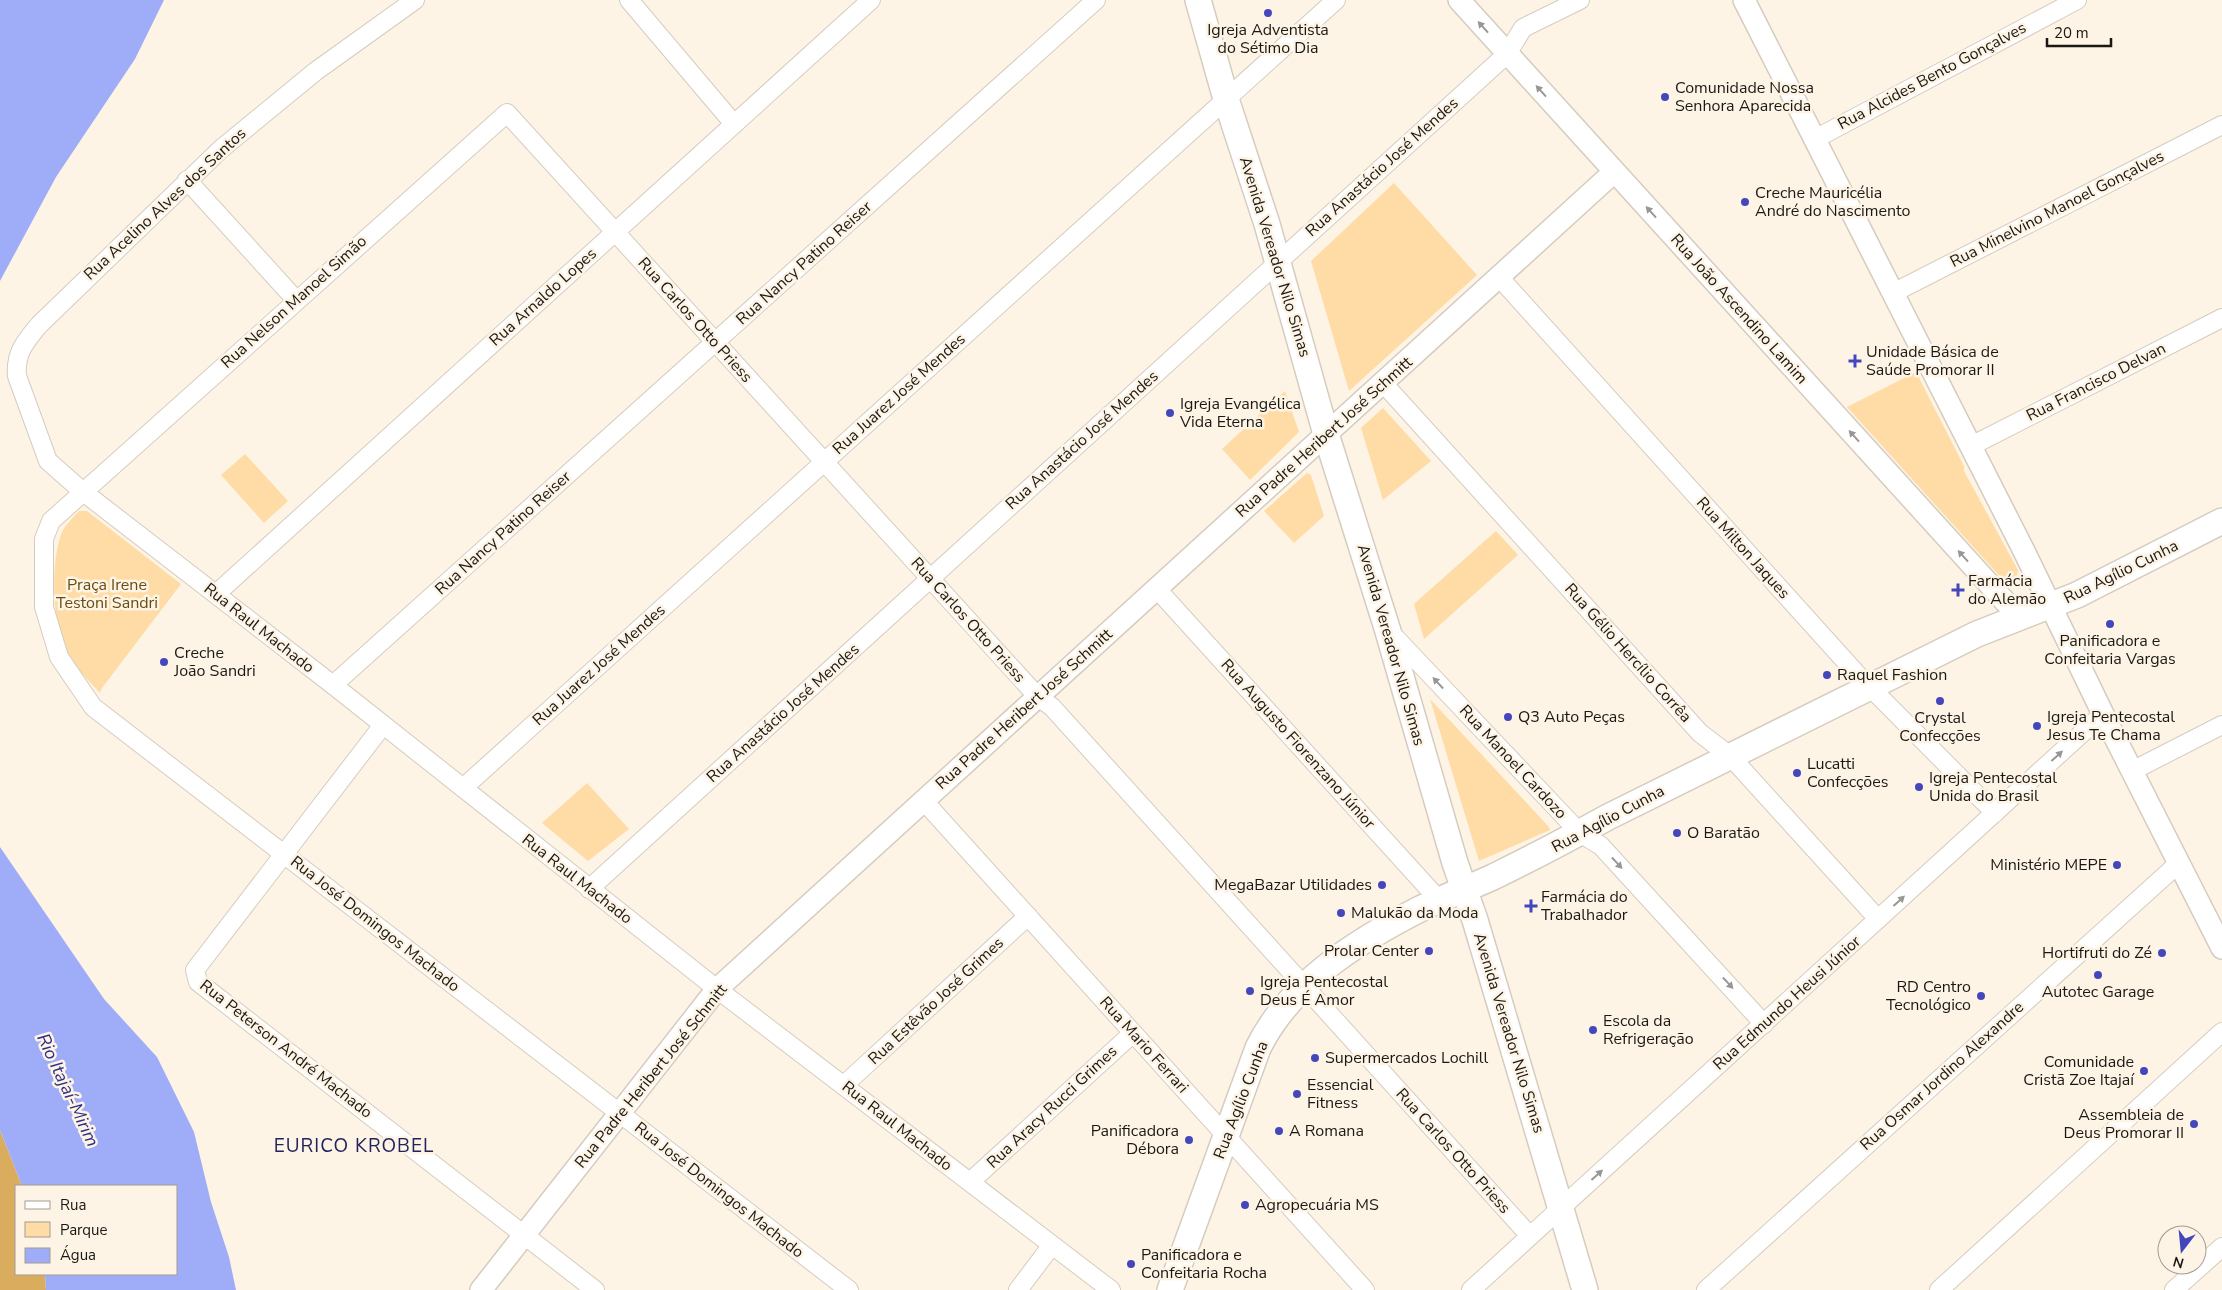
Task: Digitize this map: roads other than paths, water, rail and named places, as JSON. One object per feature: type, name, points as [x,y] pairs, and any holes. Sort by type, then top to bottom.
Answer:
[{"type":"main road","name":"Avenida Vereador Nilo Simas","points":[[1198,0],[1226,99],[1278,262],[1326,434],[1387,628],[1586,1290]]},
{"type":"main road","name":"Rua Agílio Cunha","points":[[1170,1290],[1260,1045],[1280,1015],[1325,968],[1368,938],[1439,900],[1557,846],[1730,756],[1977,634],[2077,595],[2222,521]]},
{"type":"street","name":"Rua Acelino Alves dos Santos","points":[[48,461],[17,376],[16,362],[19,351],[39,325],[187,180],[250,124],[316,71],[415,0]]},
{"type":"street","points":[[630,0],[734,124]]},
{"type":"street","name":"Rua Arnaldo Lopes","points":[[216,594],[871,0]]},
{"type":"street","name":"Rua Nancy Patino Reiser","points":[[333,686],[1096,0]]},
{"type":"street","name":"Rua Juarez José Mendes","points":[[463,788],[1336,0]]},
{"type":"street","name":"Rua João Ascendino Lamim","points":[[1459,0],[2020,618]]},
{"type":"street","name":"Rua Anastácio José Mendes","points":[[589,889],[1507,54],[1524,28],[1580,0]]},
{"type":"street","points":[[1744,0],[2051,605],[2103,714],[2179,863],[2219,935]]},
{"type":"street","name":"Rua Alcides Bento Gonçalves","points":[[1814,139],[2077,0]]},
{"type":"street","name":"Rua Carlos Otto Priess","points":[[506,113],[1038,697],[1052,707],[1530,1236]]},
{"type":"street","name":"Rua Nelson Manoel Simão","points":[[82,491],[506,113]]},
{"type":"street","name":"Rua Minelvino Manoel Gonçalves","points":[[1893,293],[2222,125]]},
{"type":"street","name":"Rua Padre Heribert José Schmitt","points":[[482,1290],[717,989],[922,800],[1038,697],[1614,172]]},
{"type":"street","points":[[187,180],[296,300]]},
{"type":"street","name":"Rua Milton Jaques","points":[[1499,277],[1856,673],[1995,813]]},
{"type":"street","name":"Rua Francisco Delvan","points":[[1971,446],[2222,318]]},
{"type":"street","name":"Rua Gélio Hercílio Corrêa","points":[[1383,383],[1700,733],[1730,756],[1878,920]]},
{"type":"street","name":"Rua Raul Machado","points":[[48,461],[82,491],[216,594],[717,989],[1111,1290]]},
{"type":"street","name":"Rua José Domingos Machado","points":[[82,491],[51,521],[44,539],[44,607],[58,657],[94,707],[849,1290]]},
{"type":"street","name":"Rua Augusto Fiorenzano Júnior","points":[[1157,589],[1439,900]]},
{"type":"street","name":"Rua Manoel Cardozo","points":[[1387,628],[1580,833],[1601,846],[1764,1024]]},
{"type":"street","name":"Rua Edmundo Heusi Júnior","points":[[1470,1290],[2103,714]]},
{"type":"street","points":[[284,854],[383,725]]},
{"type":"street","points":[[2132,771],[2222,725]]},
{"type":"street","name":"Rua Mario Ferrari","points":[[922,800],[1365,1290]]},
{"type":"street","name":"Rua Peterson André Machado","points":[[284,854],[195,970],[198,982],[596,1290]]},
{"type":"street","name":"Rua Osmar Jordino Alexandre","points":[[1706,1290],[2179,863]]},
{"type":"street","name":"Rua Estêvão José Grimes","points":[[844,1085],[1028,916]]},
{"type":"street","name":"Rua Aracy Rucci Grimes","points":[[970,1182],[1133,1032]]},
{"type":"street","points":[[1939,1290],[2222,1032]]},
{"type":"street","points":[[1018,1290],[1052,1245]]},
{"type":"street","points":[[2174,1290],[2222,1247]]},
{"type":"water","points":[[0,0],[164,0],[135,59],[56,177],[0,281]]},
{"type":"water","name":"Rio Itajaí-Mirim","points":[[0,847],[104,999],[157,1057],[194,1132],[211,1202],[229,1257],[236,1290],[46,1290],[45,1275],[178,1275],[178,1185],[22,1185],[0,1130]]},
{"type":"place","name":"Igreja Adventista do Sétimo Dia","points":[[1268,13]]},
{"type":"place","name":"Comunidade Nossa Senhora Aparecida","points":[[1665,97]]},
{"type":"place","name":"Creche Mauricélia André do Nascimento","points":[[1745,202]]},
{"type":"place","name":"Unidade Básica de Saúde Promorar II","points":[[1855,361]]},
{"type":"place","name":"Igreja Evangélica Vida Eterna","points":[[1170,413]]},
{"type":"place","name":"Farmácia do Alemão","points":[[1958,590]]},
{"type":"place","name":"Panificadora e Confeitaria Vargas","points":[[2110,624]]},
{"type":"place","name":"Creche João Sandri","points":[[164,662]]},
{"type":"place","name":"Raquel Fashion","points":[[1827,675]]},
{"type":"place","name":"Crystal Confecções","points":[[1940,701]]},
{"type":"place","name":"Q3 Auto Peças","points":[[1508,717]]},
{"type":"place","name":"Igreja Pentecostal Jesus Te Chama","points":[[2037,726]]},
{"type":"place","name":"Lucatti Confecções","points":[[1797,773]]},
{"type":"place","name":"Igreja Pentecostal Unida do Brasil","points":[[1919,787]]},
{"type":"place","name":"O Baratão","points":[[1677,833]]},
{"type":"place","name":"Ministério MEPE","points":[[2117,865]]},
{"type":"place","name":"MegaBazar Utilidades","points":[[1382,885]]},
{"type":"place","name":"Farmácia do Trabalhador","points":[[1531,906]]},
{"type":"place","name":"Malukão da Moda","points":[[1341,913]]},
{"type":"place","name":"Prolar Center","points":[[1429,951]]},
{"type":"place","name":"Hortifruti do Zé","points":[[2162,953]]},
{"type":"place","name":"Autotec Garage","points":[[2098,975]]},
{"type":"place","name":"Igreja Pentecostal Deus É Amor","points":[[1250,991]]},
{"type":"place","name":"RD Centro Tecnológico","points":[[1981,996]]},
{"type":"place","name":"Escola da Refrigeração","points":[[1593,1030]]},
{"type":"place","name":"Supermercados Lochill","points":[[1315,1058]]},
{"type":"place","name":"Comunidade Cristã Zoe Itajaí","points":[[2144,1071]]},
{"type":"place","name":"Essencial Fitness","points":[[1297,1094]]},
{"type":"place","name":"Assembleia de Deus Promorar II","points":[[2194,1124]]},
{"type":"place","name":"A Romana","points":[[1279,1131]]},
{"type":"place","name":"Panificadora Débora","points":[[1189,1140]]},
{"type":"place","name":"Agropecuária MS","points":[[1245,1205]]},
{"type":"place","name":"Panificadora e Confeitaria Rocha","points":[[1131,1264]]},
{"type":"district","name":"EURICO KROBEL","points":[[354,1146]]},
{"type":"park label","name":"Praça Irene Testoni Sandri","points":[[107,594]]}]
